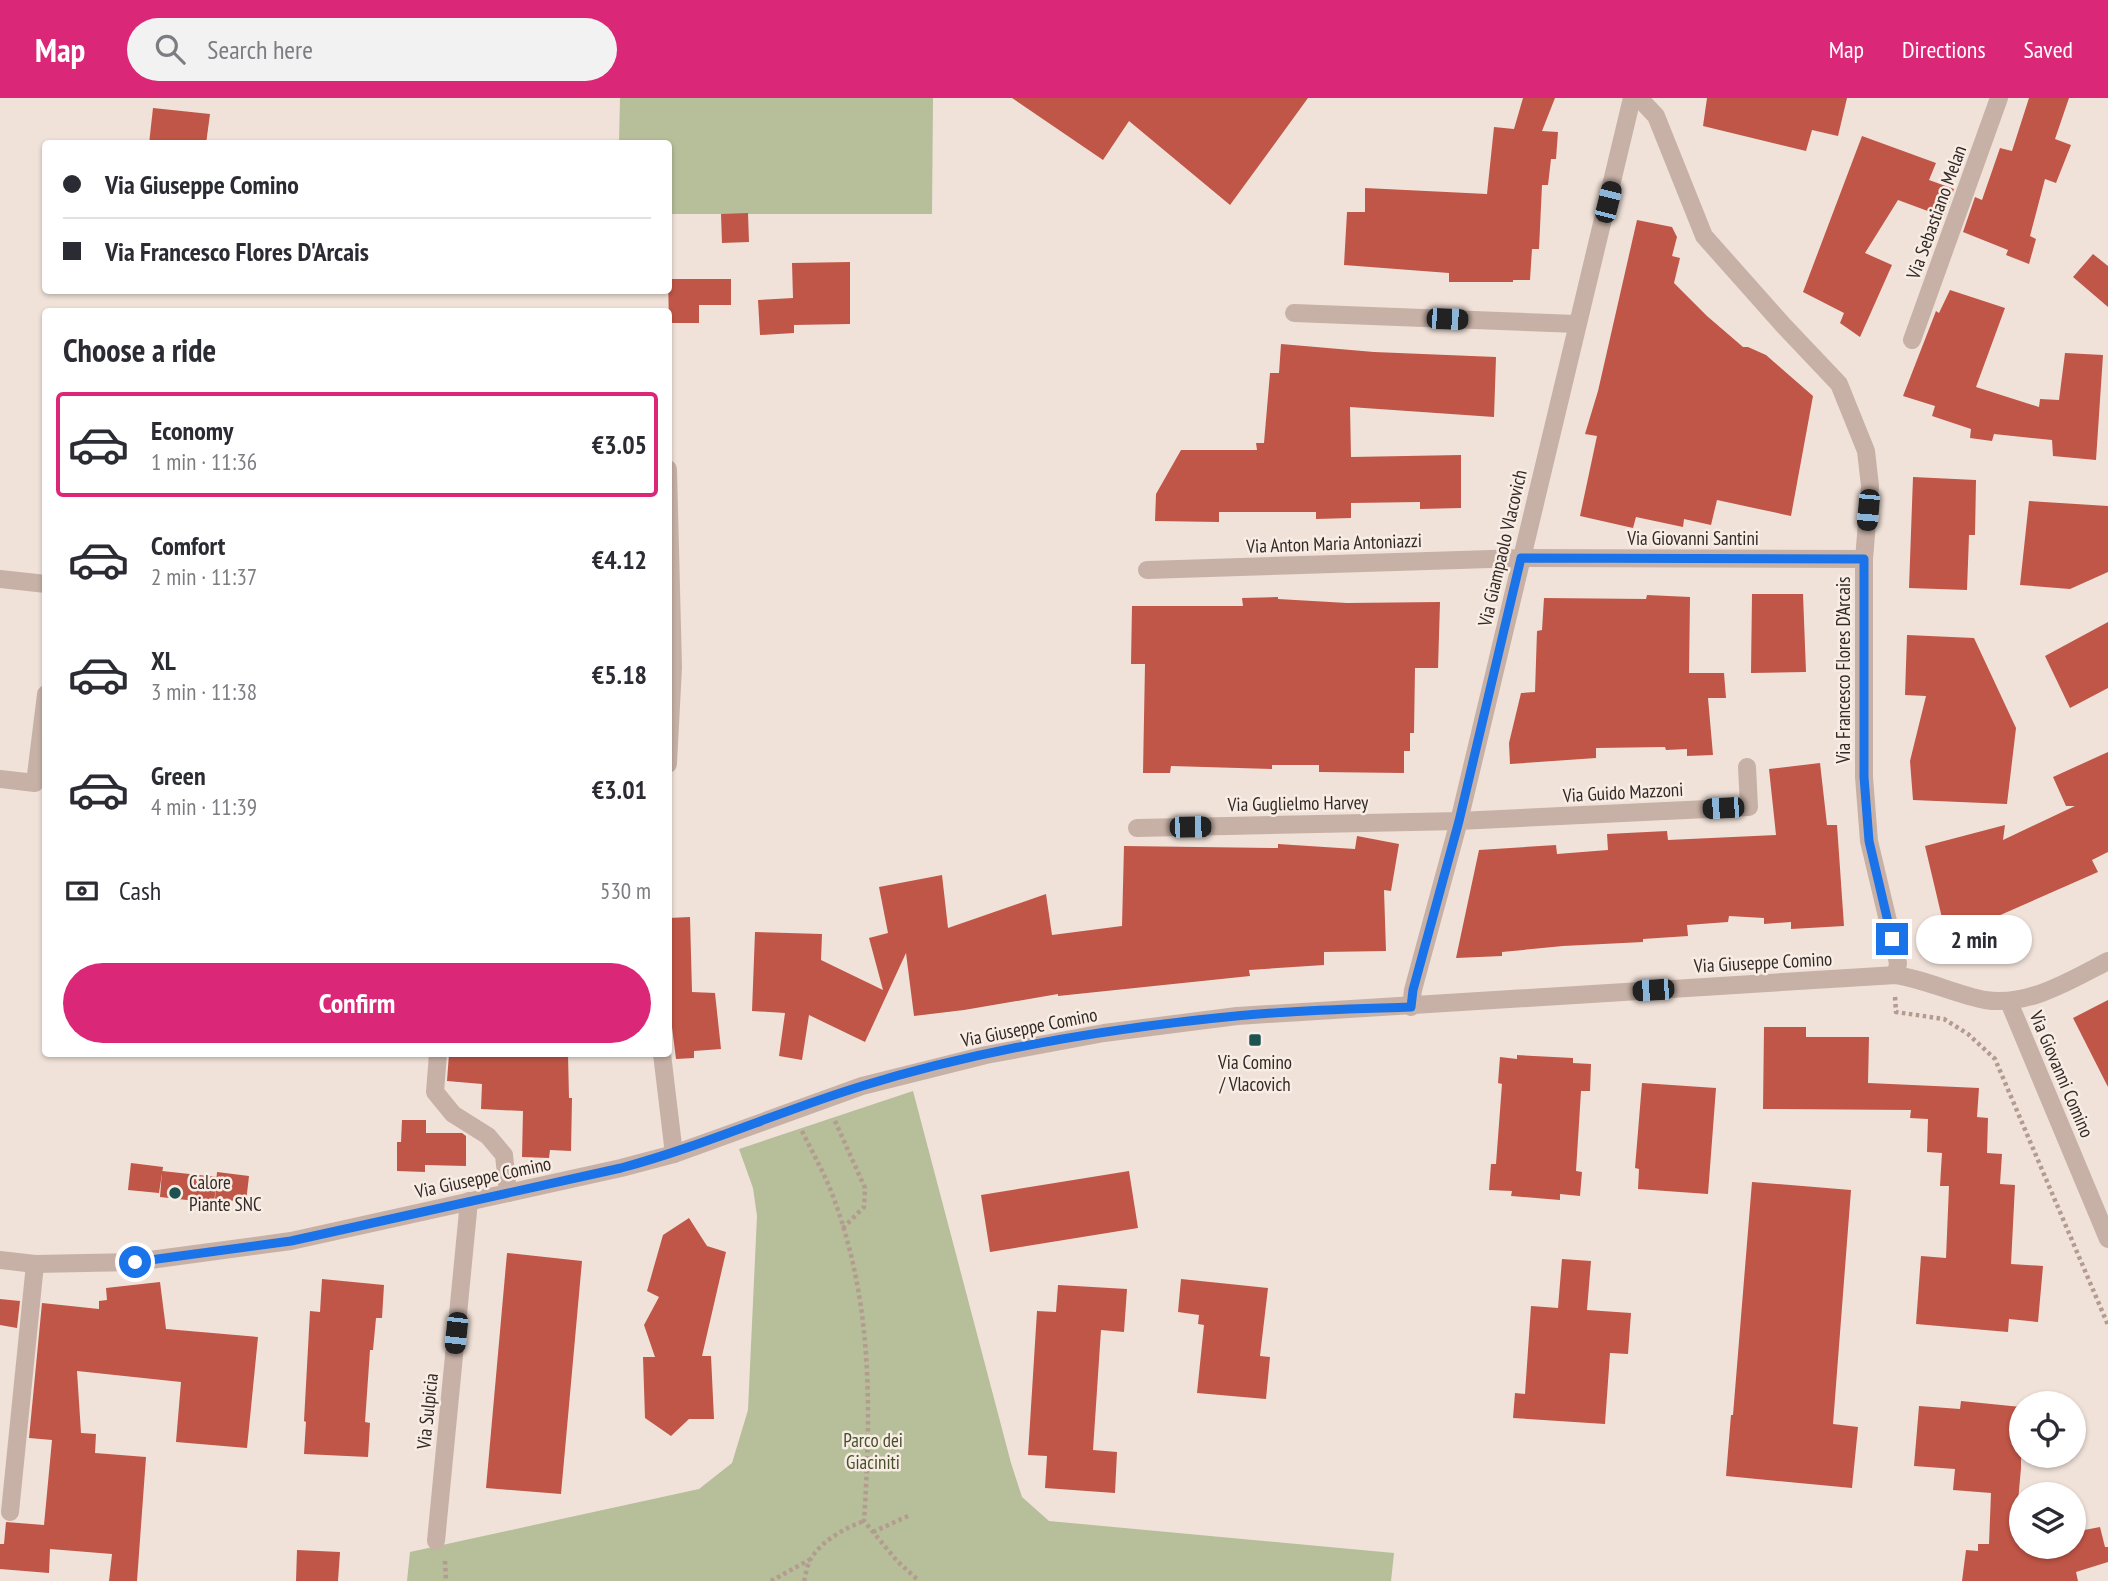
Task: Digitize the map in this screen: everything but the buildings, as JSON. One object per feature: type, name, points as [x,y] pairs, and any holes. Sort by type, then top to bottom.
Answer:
[{"type":"street","name":"Via Giampaolo Vlacovich","points":[[1411,1007],[1413,990],[1459,821],[1632,98]]},
{"type":"street","name":"Via Francesco Flores D'Arcais","points":[[1639,98],[1656,116],[1704,236],[1839,384],[1866,452],[1870,486],[1864,559],[1864,777],[1868,828],[1898,963],[1896,975]]},
{"type":"street","name":"Via Sebastiano Melan","points":[[1912,340],[1999,98]]},
{"type":"street","points":[[1294,313],[1577,324]]},
{"type":"street","name":"Via Giovanni Santini","points":[[1521,558],[1864,559]]},
{"type":"street","name":"Via Anton Maria Antoniazzi","points":[[1147,570],[1521,558]]},
{"type":"street","points":[[0,579],[42,584]]},
{"type":"street","points":[[672,627],[672,686]]},
{"type":"street","points":[[0,779],[35,783],[42,726]]},
{"type":"street","name":"Via Guido Mazzoni","points":[[1459,821],[1749,807],[1747,767]]},
{"type":"street","name":"Via Guglielmo Harvey","points":[[1137,828],[1459,821]]},
{"type":"street","points":[[2009,1002],[2056,987],[2108,961]]},
{"type":"street","name":"Via Giuseppe Comino","points":[[0,1260],[35,1264],[135,1262],[291,1241],[674,1154],[862,1086],[986,1055],[1104,1033],[1237,1016],[1896,975],[1917,978],[1985,1000],[2009,1002]]},
{"type":"street","name":"Via Giovanni Comino","points":[[2009,1002],[2108,1239]]},
{"type":"street","points":[[438,1057],[435,1092],[453,1114],[488,1136],[504,1155],[508,1193]]},
{"type":"street","points":[[662,1057],[674,1154]]},
{"type":"street","name":"Via Sulpicia","points":[[436,1541],[470,1201]]},
{"type":"street","points":[[10,1512],[35,1264]]},
{"type":"path","points":[[1896,975],[1896,1012],[1944,1018],[1968,1034],[1995,1059],[2108,1325]]},
{"type":"path","points":[[825,1099],[865,1188],[864,1207],[843,1228]]},
{"type":"path","points":[[793,1111],[833,1197],[860,1293],[867,1347],[870,1434],[864,1521],[897,1561],[918,1581]]},
{"type":"path","points":[[873,1532],[908,1516]]},
{"type":"path","points":[[771,1581],[810,1560],[822,1546],[845,1528],[864,1521]]},
{"type":"path","points":[[804,1581],[810,1560]]},
{"type":"green space","points":[[620,98],[933,98],[932,214],[672,214],[672,140],[619,140]]},
{"type":"green space","name":"Parco dei Giaciniti","points":[[913,1091],[1022,1497],[1049,1521],[1394,1553],[1391,1581],[407,1581],[410,1552],[699,1489],[732,1463],[748,1410],[757,1216],[753,1188],[739,1149]]},
{"type":"place","name":"Via Comino / Vlacovich","points":[[1255,1040]]},
{"type":"place","name":"Calore Piante SNC","points":[[175,1193]]},
{"type":"route","points":[[135,1262],[291,1241],[621,1168],[674,1154],[862,1086],[986,1055],[1104,1033],[1237,1016],[1411,1007],[1413,990],[1459,821],[1521,558],[1864,559],[1864,777],[1869,841],[1892,939]]}]
